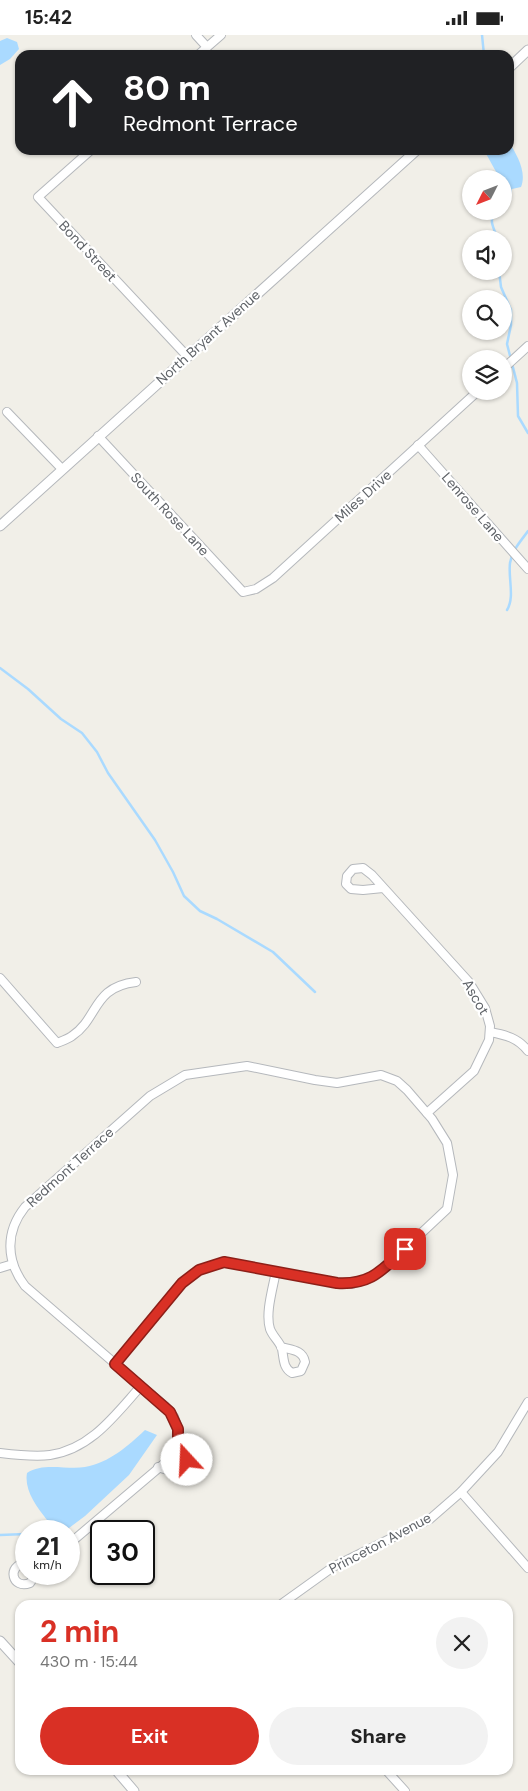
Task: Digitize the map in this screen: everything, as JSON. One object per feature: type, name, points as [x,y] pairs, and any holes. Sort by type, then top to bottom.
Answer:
[{"type":"street","points":[[196,35],[207,47]]},
{"type":"street","points":[[204,50],[221,35]]},
{"type":"street","points":[[514,63],[528,50]]},
{"type":"street","name":"Bond Street","points":[[85,155],[38,197],[187,356]]},
{"type":"street","name":"North Bryant Avenue","points":[[0,526],[411,155]]},
{"type":"street","points":[[512,361],[528,346]]},
{"type":"street","name":"Miles Drive","points":[[243,592],[256,589],[273,577],[468,400]]},
{"type":"street","points":[[7,411],[62,469]]},
{"type":"street","name":"South Rose Lane","points":[[98,436],[243,592]]},
{"type":"street","name":"Lenrose Lane","points":[[418,445],[528,569]]},
{"type":"street","name":"Ascot","points":[[383,888],[351,889],[346,884],[347,876],[353,869],[363,867],[383,888],[470,982],[485,1008],[490,1026],[489,1040],[474,1071],[427,1113]]},
{"type":"street","points":[[0,978],[57,1043],[72,1036],[85,1022],[98,1002],[109,991],[126,983],[136,981]]},
{"type":"street","points":[[490,1032],[508,1035],[528,1051]]},
{"type":"street","name":"Redmont Terrace","points":[[115,1364],[182,1283],[199,1270],[224,1262],[337,1283],[352,1284],[368,1279],[382,1271],[447,1209],[452,1175],[447,1143],[427,1113],[397,1081],[381,1075],[337,1083],[247,1066],[185,1075],[150,1096],[25,1207],[11,1233],[10,1249],[13,1264],[20,1279],[25,1286],[170,1412],[178,1429],[178,1443],[187,1455],[186,1465],[174,1472],[158,1467]]},
{"type":"street","points":[[0,1268],[13,1264]]},
{"type":"street","points":[[276,1271],[270,1311],[270,1327],[281,1347]]},
{"type":"street","points":[[0,1453],[43,1456],[62,1453],[74,1448],[87,1441],[107,1425],[140,1386]]},
{"type":"street","name":"Princeton Avenue","points":[[287,1600],[333,1567],[430,1519],[461,1492],[498,1452],[528,1402]]},
{"type":"street","points":[[80,1534],[171,1456],[178,1443]]},
{"type":"street","points":[[461,1492],[528,1568]]},
{"type":"street","points":[[0,1641],[15,1658]]},
{"type":"street","points":[[120,1775],[134,1791]]},
{"type":"street","points":[[391,1775],[406,1791]]},
{"type":"water","points":[[7,38],[17,42],[19,49],[15,50],[15,53],[10,59],[0,65],[0,41]]},
{"type":"water","points":[[514,151],[523,175],[521,187],[512,189],[512,170],[495,170],[487,155],[514,155]]},
{"type":"water","points":[[145,1430],[157,1435],[129,1475],[85,1516],[80,1520],[47,1520],[29,1492],[27,1473],[40,1468],[78,1468],[94,1465],[110,1458]]},
{"type":"waterway","points":[[482,35],[484,50]]},
{"type":"waterway","points":[[492,220],[494,230]]},
{"type":"waterway","points":[[500,280],[501,287],[511,310],[511,325],[507,344],[517,383],[518,416],[528,433]]},
{"type":"waterway","points":[[507,610],[511,599],[511,558],[528,531]]},
{"type":"waterway","points":[[0,668],[28,689],[61,719],[82,733],[97,752],[108,773],[155,840],[184,896],[200,911],[273,952],[315,992]]},
{"type":"waterway","points":[[0,1535],[15,1534]]},
{"type":"route","points":[[187,1460],[185,1451],[178,1443],[178,1429],[170,1412],[115,1364],[182,1283],[199,1270],[224,1262],[337,1283],[352,1284],[368,1279],[382,1271],[405,1249]]}]
